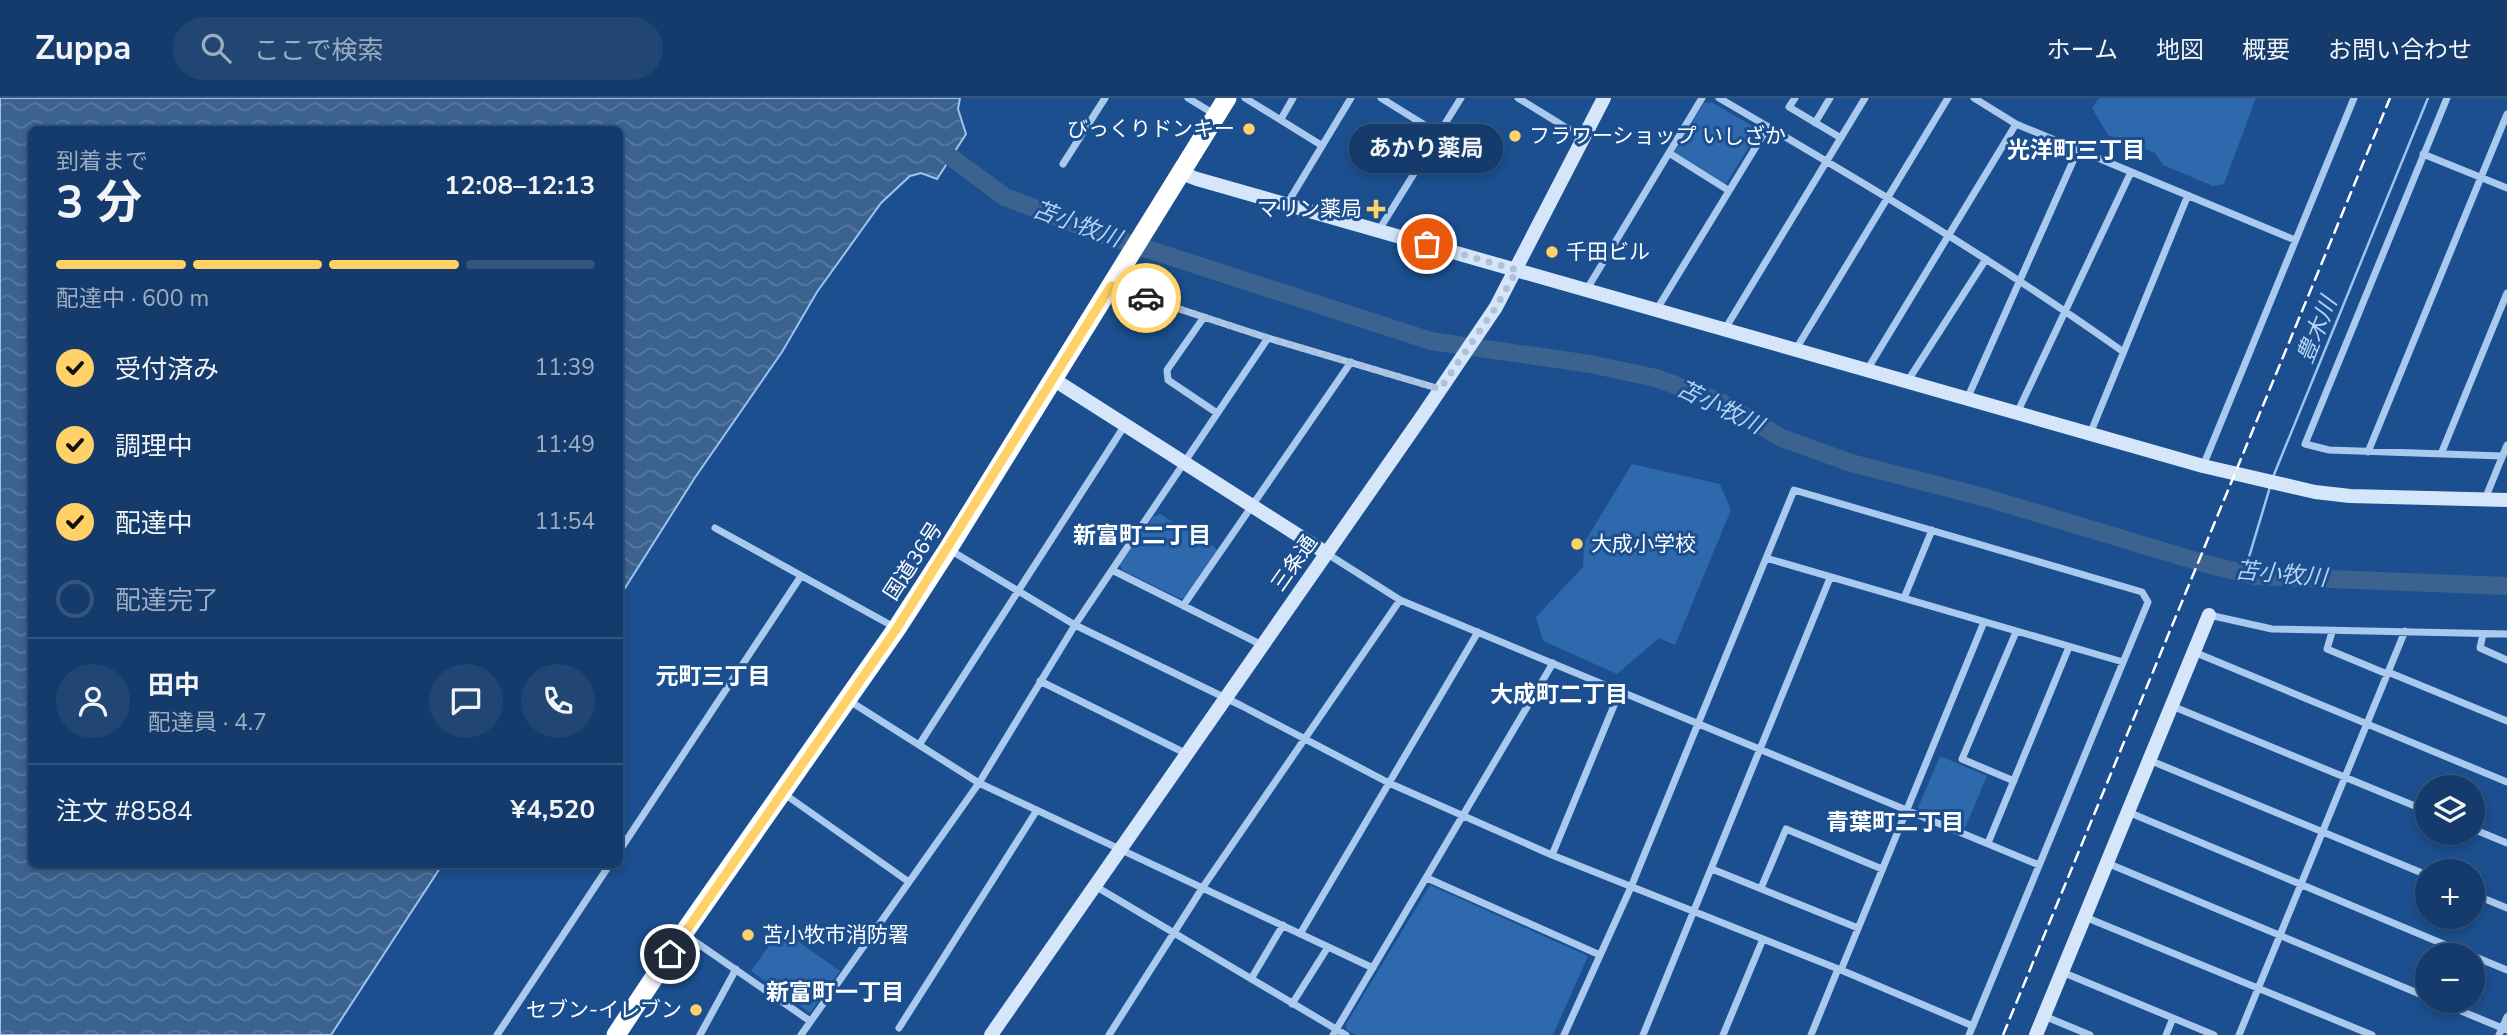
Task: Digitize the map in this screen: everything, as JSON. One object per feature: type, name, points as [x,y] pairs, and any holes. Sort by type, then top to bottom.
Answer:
[{"type":"highway","name":"国道36号","points":[[616,1035],[683,934],[897,628],[1227,98]]},
{"type":"street","points":[[1063,164],[1105,98]]},
{"type":"street","points":[[1188,98],[1216,116]]},
{"type":"street","points":[[1245,98],[1321,145]]},
{"type":"street","points":[[1281,119],[1293,98]]},
{"type":"street","points":[[1287,205],[1351,98]]},
{"type":"street","points":[[1381,98],[1439,134]]},
{"type":"street","points":[[1379,230],[1461,98]]},
{"type":"street","points":[[1518,98],[1584,138]]},
{"type":"street","name":"三条通","points":[[991,1035],[1496,307],[1604,98]]},
{"type":"street","points":[[1587,289],[1702,98]]},
{"type":"street","points":[[1718,98],[1948,235],[2122,351]]},
{"type":"street","points":[[1732,106],[1737,98]]},
{"type":"street","points":[[1795,98],[1789,107],[1840,138]]},
{"type":"street","points":[[1815,122],[1830,98]]},
{"type":"street","points":[[1725,328],[1865,98]]},
{"type":"street","points":[[1796,350],[1948,98]]},
{"type":"street","points":[[1974,98],[2016,124],[2295,240]]},
{"type":"street","points":[[2203,466],[2354,98]]},
{"type":"street","points":[[2446,98],[2305,444],[2329,450],[2502,456]]},
{"type":"street","points":[[2368,452],[2507,114]]},
{"type":"street","points":[[1867,370],[2016,124]]},
{"type":"street","points":[[1657,309],[1768,127]]},
{"type":"street","points":[[1967,400],[2078,150]]},
{"type":"street","points":[[1669,153],[1728,190]]},
{"type":"street","points":[[2423,154],[2507,188]]},
{"type":"street","points":[[2017,414],[2131,172]]},
{"type":"street","points":[[1181,173],[2203,466],[2315,492],[2350,496],[2507,500]]},
{"type":"street","points":[[2089,435],[2188,195]]},
{"type":"street","points":[[1907,382],[1986,259]]},
{"type":"street","points":[[1114,281],[1204,317],[1440,389]]},
{"type":"street","points":[[2441,454],[2507,293]]},
{"type":"street","points":[[1204,317],[1166,375],[1168,380],[1217,413]]},
{"type":"street","points":[[801,1035],[979,783],[1074,625],[1268,338]]},
{"type":"street","points":[[1183,606],[1254,507],[1351,362]]},
{"type":"street","points":[[1053,379],[1400,600],[2039,865]]},
{"type":"street","points":[[919,745],[1126,425]]},
{"type":"street","points":[[2484,500],[2507,445]]},
{"type":"street","points":[[1564,1035],[1630,887],[1794,489],[2142,592],[2148,602],[1969,1035]]},
{"type":"street","points":[[715,528],[897,628]]},
{"type":"street","points":[[1904,598],[1932,530]]},
{"type":"street","points":[[948,549],[1074,625],[1462,817],[1630,887],[1840,969],[1973,1026]]},
{"type":"street","points":[[1766,558],[2123,662]]},
{"type":"street","points":[[1112,570],[1262,645]]},
{"type":"street","points":[[623,845],[801,576]]},
{"type":"street","points":[[1643,1035],[1830,578]]},
{"type":"street","points":[[1112,1033],[1203,887],[1400,600]]},
{"type":"street","points":[[2036,1035],[2209,615],[2260,628],[2332,632],[2507,634]]},
{"type":"street","points":[[1811,1035],[1984,622]]},
{"type":"street","points":[[2239,1035],[2405,631]]},
{"type":"street","points":[[1300,934],[1478,632]]},
{"type":"street","points":[[2014,781],[1962,760],[2016,632]]},
{"type":"street","points":[[2332,632],[2327,649],[2507,721]]},
{"type":"street","points":[[2483,634],[2480,648],[2507,660]]},
{"type":"street","points":[[1988,843],[2069,647]]},
{"type":"street","points":[[2193,652],[2507,782]]},
{"type":"street","points":[[1335,1032],[1553,663]]},
{"type":"street","points":[[1040,681],[1186,754]]},
{"type":"street","points":[[1552,855],[1620,691]]},
{"type":"street","points":[[848,700],[979,783],[1373,968]]},
{"type":"street","points":[[2171,705],[2415,806]]},
{"type":"street","points":[[2148,760],[2415,870]]},
{"type":"street","points":[[782,792],[909,882]]},
{"type":"street","points":[[899,1028],[1037,810]]},
{"type":"street","points":[[2128,812],[2441,943]]},
{"type":"street","points":[[1761,888],[1786,829],[1882,869]]},
{"type":"street","points":[[2485,835],[2507,844]]},
{"type":"street","points":[[2107,863],[2415,992]]},
{"type":"street","points":[[497,1035],[607,868]]},
{"type":"street","points":[[1712,869],[1857,929]]},
{"type":"street","points":[[1427,878],[1600,955]]},
{"type":"street","points":[[1095,886],[1335,1032],[1346,1035]]},
{"type":"street","points":[[2485,899],[2507,908]]},
{"type":"street","points":[[2085,917],[2372,1035]]},
{"type":"street","points":[[1251,979],[1283,925]]},
{"type":"street","points":[[683,934],[810,1021]]},
{"type":"street","points":[[1723,1035],[1763,939]]},
{"type":"street","points":[[1292,1004],[1328,947]]},
{"type":"street","points":[[2485,961],[2507,970]]},
{"type":"street","points":[[700,1035],[736,970]]},
{"type":"street","points":[[2062,972],[2214,1035]]},
{"type":"street","points":[[2463,1013],[2503,1031],[2507,1017]]},
{"type":"street","points":[[2045,1016],[2090,1035]]},
{"type":"street","points":[[2166,1035],[2174,1018]]},
{"type":"shaded area","points":[[2099,98],[2256,98],[2224,184],[2213,186],[2163,165],[2155,153],[2108,135],[2092,108]]},
{"type":"shaded area","points":[[1711,102],[1758,129],[1726,184],[1674,152],[1704,103]]},
{"type":"shaded area","points":[[1632,464],[1720,484],[1731,510],[1675,645],[1659,638],[1617,674],[1543,641],[1536,617],[1583,567],[1584,543]]},
{"type":"shaded area","points":[[1160,514],[1217,551],[1181,599],[1122,570],[1120,565],[1153,517]]},
{"type":"shaded area","points":[[1940,756],[1987,776],[1965,828],[1918,808]]},
{"type":"shaded area","points":[[1430,885],[1588,956],[1553,1035],[1356,1035],[1347,1030],[1346,1024]]},
{"type":"shaded area","points":[[781,929],[840,971],[810,1013],[751,971]]},
{"type":"water","points":[[0,98],[960,98],[958,109],[966,134],[937,179],[921,173],[910,176],[881,203],[817,292],[782,352],[694,479],[623,591],[623,126],[28,126],[28,868],[440,868],[331,1035],[0,1035]]},
{"type":"waterway","name":"豊木川","points":[[2273,477],[2428,98]]},
{"type":"waterway","name":"苫小牧川","points":[[952,158],[1005,197],[1101,234],[1431,341],[1590,364],[1656,378],[1719,401],[1782,438],[1851,463],[1987,498],[2206,564],[2255,576],[2507,586]]},
{"type":"waterway","name":"豊木川","points":[[2255,576],[2249,557],[2270,487]]},
{"type":"railway","points":[[2003,1035],[2390,98]]},
{"type":"way so far","points":[[1146,298],[1268,338],[1440,389],[1507,290],[1517,270],[1427,244]]},
{"type":"place","name":"びっくりドンキー","points":[[1249,129]]},
{"type":"place","name":"フラワーショップ いしざか","points":[[1515,136]]},
{"type":"place","name":"マリン薬局","points":[[1376,209]]},
{"type":"place","name":"あかり薬局","points":[[1427,244]]},
{"type":"place","name":"千田ビル","points":[[1552,252]]},
{"type":"place","name":"大成小学校","points":[[1577,544]]},
{"type":"place","name":"苫小牧市消防署","points":[[748,935]]},
{"type":"place","name":"セブン-イレブン","points":[[696,1010]]},
{"type":"district","name":"光洋町三丁目","points":[[2076,150]]},
{"type":"district","name":"新富町二丁目","points":[[1142,535]]},
{"type":"district","name":"元町三丁目","points":[[713,676]]},
{"type":"district","name":"大成町二丁目","points":[[1559,694]]},
{"type":"district","name":"青葉町二丁目","points":[[1895,822]]},
{"type":"district","name":"新富町一丁目","points":[[835,992]]},
{"type":"route","points":[[670,954],[897,628],[1111,286],[1146,298]]}]
